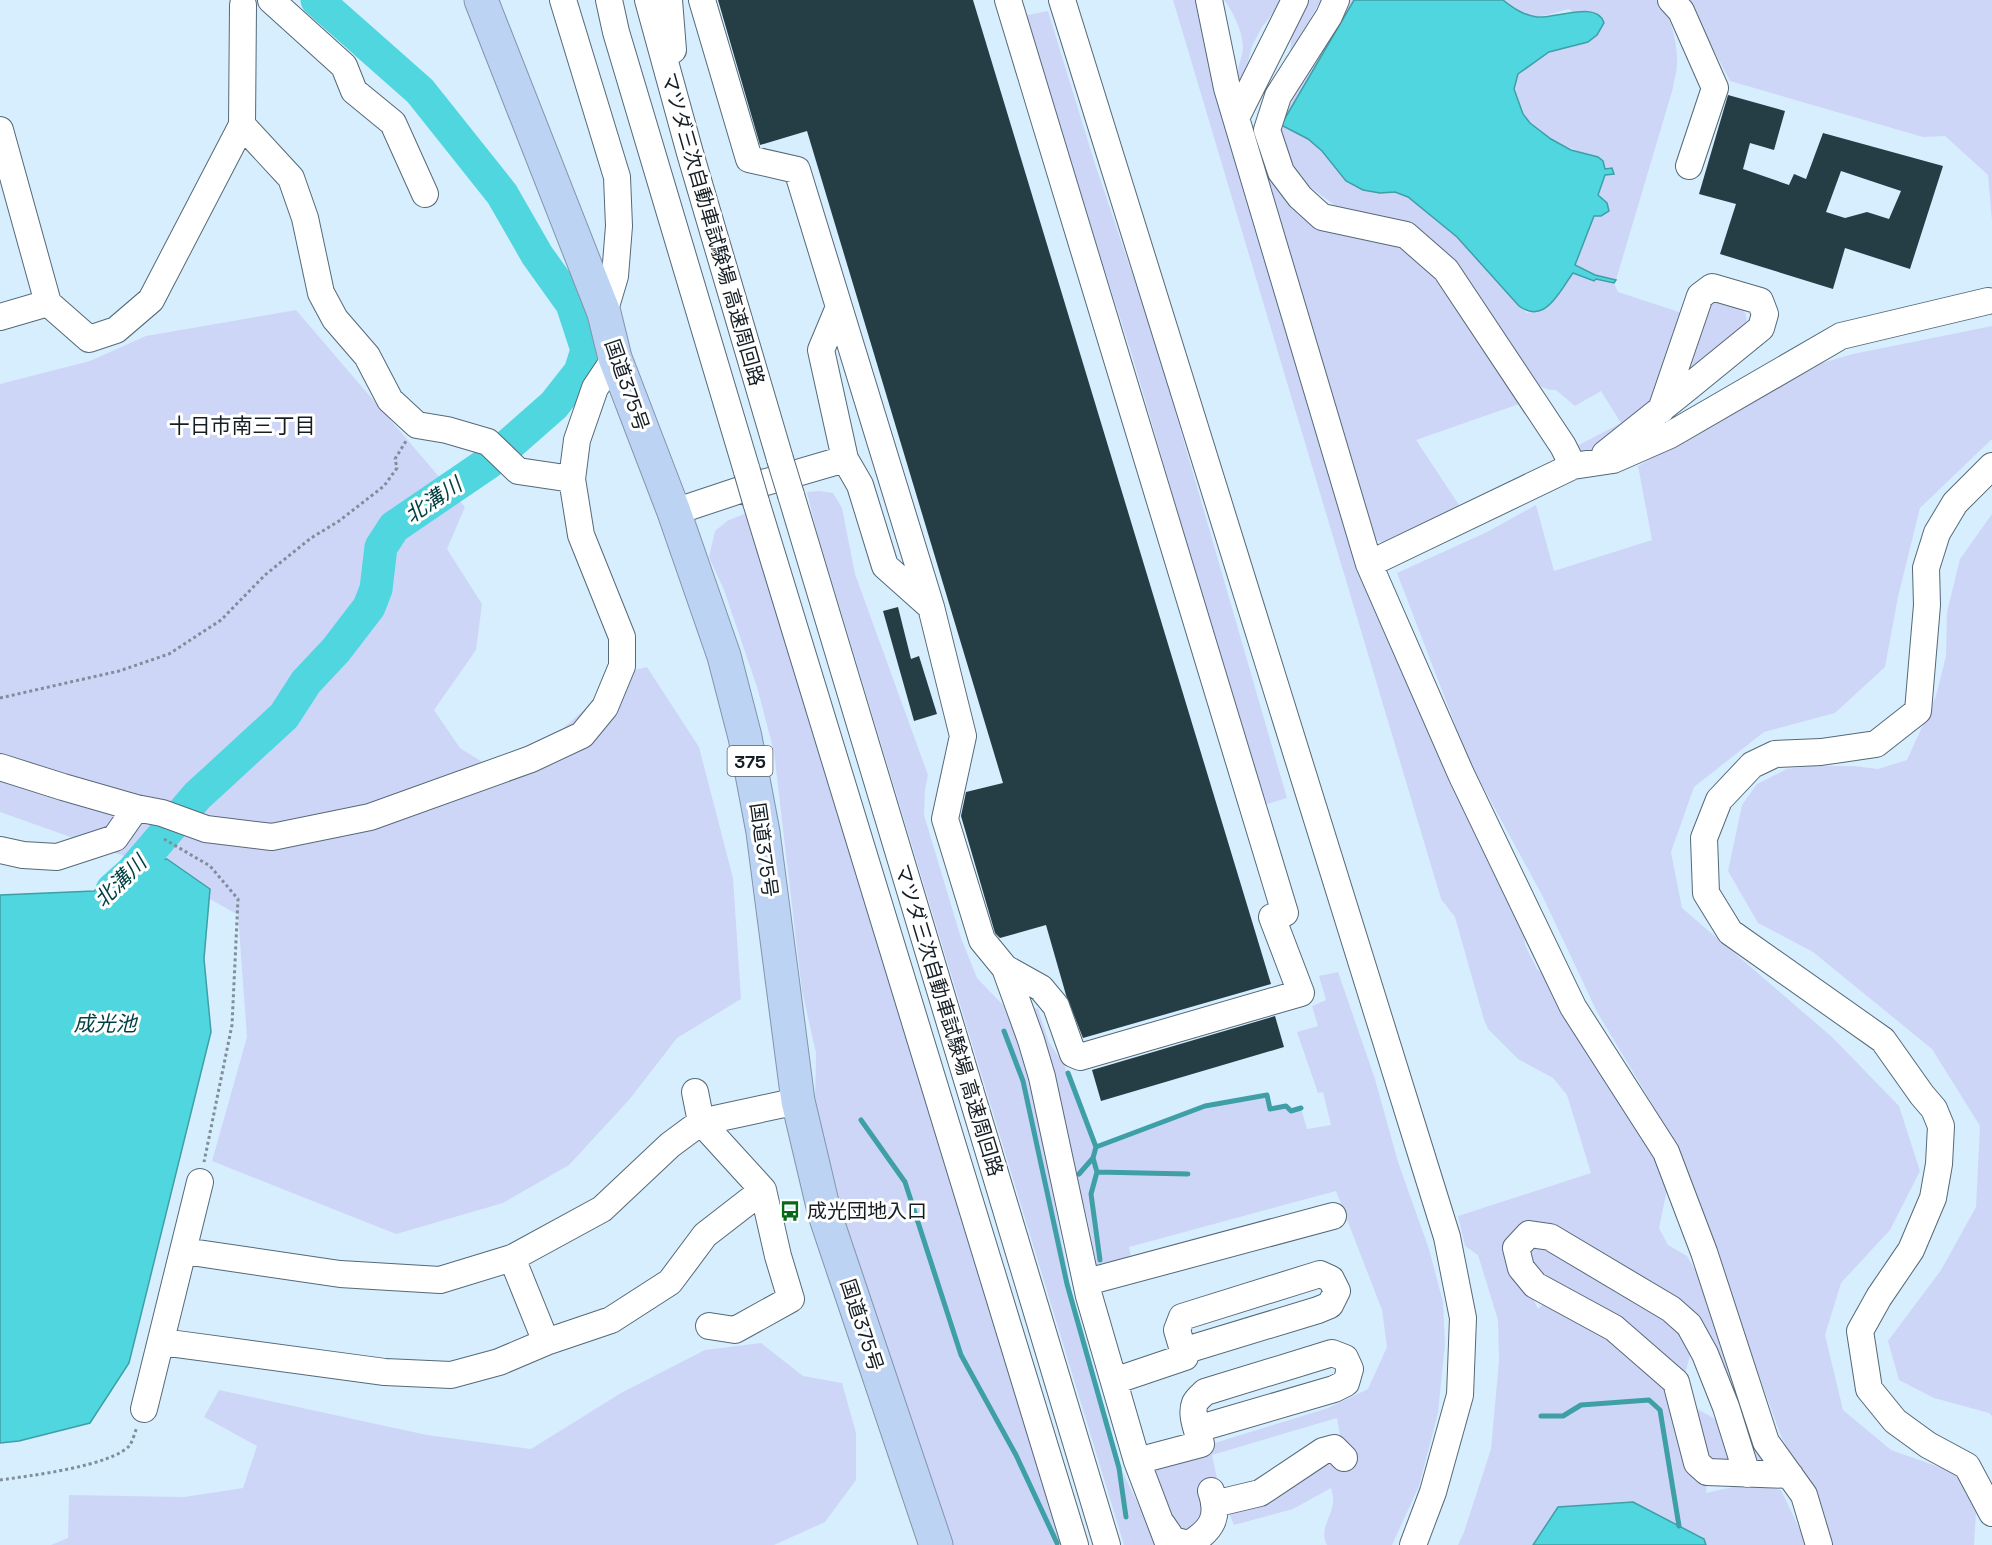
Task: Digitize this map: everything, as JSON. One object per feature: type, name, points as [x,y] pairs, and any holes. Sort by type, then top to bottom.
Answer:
[{"type":"highway","name":"国道375号","points":[[481,0],[604,313],[615,358],[674,512],[724,656],[745,737],[763,832],[798,1101],[825,1215],[936,1545]]},
{"type":"street","points":[[271,0],[344,66],[354,91],[393,123],[425,194]]},
{"type":"street","points":[[609,0],[756,502],[1075,1545]]},
{"type":"street","name":"マツダ三次自動車試験場 高速周回路","points":[[648,0],[675,101],[780,459],[1107,1545]]},
{"type":"street","points":[[669,0],[675,101]]},
{"type":"street","points":[[702,0],[749,159],[797,170],[931,607],[963,736],[945,819],[982,940],[1005,968],[1031,1040],[1042,1077],[1086,1282],[1137,1461],[1169,1545]]},
{"type":"street","points":[[1005,968],[1041,988],[1056,1006],[1073,1054],[1080,1057],[1301,993],[1272,917],[1285,913],[1008,0]]},
{"type":"street","points":[[1062,0],[1447,1237],[1463,1318],[1460,1395],[1433,1492],[1413,1545]]},
{"type":"street","points":[[1209,0],[1227,88],[1369,564],[1461,774],[1574,1007],[1666,1152],[1704,1252],[1766,1442],[1804,1494],[1819,1545]]},
{"type":"street","points":[[1236,118],[1295,0]]},
{"type":"street","points":[[1336,0],[1329,16],[1278,96],[1270,119],[1267,130],[1281,172],[1300,197],[1322,217],[1406,235],[1446,270],[1563,446],[1583,464],[1613,460],[1670,435],[1841,336],[1988,301]]},
{"type":"street","points":[[1671,0],[1681,11],[1715,88],[1689,166]]},
{"type":"street","points":[[0,130],[48,303],[89,339],[116,330],[151,300],[242,125],[243,2]]},
{"type":"street","points":[[564,6],[617,177],[619,226],[615,276],[604,313]]},
{"type":"street","points":[[242,125],[291,178],[305,218],[321,293],[335,319],[367,356],[390,400],[417,425],[447,430],[488,442],[518,471],[572,479]]},
{"type":"street","points":[[1369,564],[1583,464],[1661,410],[1761,328],[1765,314],[1760,301],[1712,287],[1700,296],[1661,410]]},
{"type":"street","points":[[0,317],[48,303]]},
{"type":"street","points":[[839,307],[821,350],[845,459],[860,485],[885,566],[931,607]]},
{"type":"street","points":[[0,767],[133,812],[162,813],[206,829],[272,837],[380,814],[531,759],[582,735],[605,707],[622,666],[622,637],[581,535],[572,479],[577,440],[595,388],[615,358]]},
{"type":"street","points":[[674,512],[845,459]]},
{"type":"street","points":[[1992,466],[1955,502],[1937,533],[1926,568],[1927,605],[1918,711],[1876,744],[1821,752],[1775,754],[1752,765],[1719,800],[1704,838],[1706,893],[1730,932],[1883,1040],[1934,1109],[1941,1126],[1939,1164],[1933,1198],[1911,1250],[1879,1297],[1860,1331],[1869,1389],[1895,1421],[1928,1445],[1967,1466],[1992,1513]]},
{"type":"street","points":[[0,850],[23,855],[57,857],[115,838],[133,812]]},
{"type":"street","points":[[695,1092],[701,1122],[763,1190],[778,1256],[791,1299],[735,1330],[709,1326]]},
{"type":"street","points":[[184,1251],[340,1274],[441,1280],[512,1258],[602,1209],[670,1145],[701,1122],[798,1101]]},
{"type":"street","points":[[144,1408],[200,1182]]},
{"type":"street","points":[[162,1342],[385,1372],[451,1375],[499,1362],[546,1342],[611,1320],[670,1282],[705,1235],[763,1190]]},
{"type":"street","points":[[1086,1282],[1333,1216]]},
{"type":"street","points":[[1747,1474],[1726,1407],[1701,1347],[1689,1325],[1671,1308],[1550,1237],[1529,1234],[1516,1248],[1521,1268],[1534,1285],[1614,1328],[1676,1382],[1696,1463],[1707,1472],[1747,1474],[1790,1475]]},
{"type":"street","points":[[512,1258],[546,1342]]},
{"type":"street","points":[[1114,1380],[1185,1357],[1183,1351],[1177,1330],[1182,1317],[1320,1274],[1331,1279],[1337,1291],[1330,1305],[1318,1310],[1183,1351]]},
{"type":"street","points":[[1681,1403],[1701,1347]]},
{"type":"street","points":[[1137,1461],[1201,1444],[1194,1418],[1195,1404],[1205,1392],[1332,1353],[1345,1358],[1350,1369],[1346,1383],[1334,1389],[1197,1429]]},
{"type":"street","points":[[1160,1521],[1173,1540],[1189,1544],[1201,1536],[1214,1521],[1212,1497],[1260,1493],[1323,1451],[1334,1448],[1344,1458]]},
{"type":"path","points":[[0,698],[119,671],[178,649],[221,620],[265,574],[311,537],[339,522],[384,486],[397,468],[395,459],[417,425]]},
{"type":"path","points":[[133,812],[210,866],[238,898],[232,1025],[200,1182]]},
{"type":"path","points":[[0,1480],[56,1471],[109,1458],[130,1445],[144,1408]]},
{"type":"shaded area","points":[[1173,0],[1200,0],[1309,412],[1379,614],[1522,914],[1525,945],[1537,969],[1556,985],[1637,1113],[1668,1185],[1659,1228],[1668,1245],[1687,1256],[1702,1282],[1766,1468],[1757,1468],[1659,1292],[1517,1237],[1531,1294],[1538,1309],[1544,1303],[1574,1311],[1659,1380],[1673,1399],[1692,1476],[1707,1483],[1706,1493],[1746,1484],[1781,1490],[1807,1545],[1706,1545],[1704,1539],[1633,1502],[1558,1507],[1533,1545],[1458,1545],[1491,1449],[1499,1361],[1498,1320],[1478,1255],[1465,1246],[1458,1216],[1591,1173],[1567,1095],[1553,1078],[1518,1059],[1488,1029],[1484,1020],[1455,917],[1441,899]]},
{"type":"shaded area","points":[[1224,0],[1283,0],[1262,27],[1252,46],[1243,81],[1239,84],[1238,70],[1243,51],[1241,34]]},
{"type":"shaded area","points":[[1309,0],[1321,0],[1290,53],[1292,31]]},
{"type":"shaded area","points":[[1342,0],[1354,0],[1281,125],[1308,139],[1322,151],[1346,181],[1363,190],[1380,193],[1395,192],[1408,197],[1457,237],[1527,313],[1548,308],[1573,273],[1593,281],[1596,279],[1614,283],[1618,292],[1685,314],[1662,389],[1646,413],[1593,452],[1584,453],[1577,446],[1621,423],[1601,391],[1575,406],[1556,390],[1545,389],[1530,379],[1460,272],[1338,208],[1309,186],[1289,159],[1276,136],[1281,111]]},
{"type":"shaded area","points":[[1503,0],[1656,0],[1670,21],[1675,38],[1677,70],[1616,280],[1595,275],[1575,265],[1594,216],[1607,203],[1598,195],[1605,169],[1584,154],[1551,139],[1530,123],[1523,114],[1514,89],[1518,74],[1549,52],[1588,42],[1597,35],[1569,9],[1534,16],[1520,12]]},
{"type":"shaded area","points":[[1687,0],[1992,0],[1992,221],[1988,175],[1945,136],[1923,137],[1730,81]]},
{"type":"shaded area","points":[[1048,11],[1095,164],[1153,335],[1287,798],[1263,805],[1132,355],[1023,16]]},
{"type":"shaded area","points":[[1250,122],[1268,164],[1297,206],[1401,245],[1427,263],[1532,409],[1519,404],[1416,440],[1461,508],[1388,545],[1376,540],[1366,527]]},
{"type":"shaded area","points":[[1719,301],[1742,309],[1746,317],[1745,332],[1680,382],[1710,304]]},
{"type":"shaded area","points":[[296,310],[465,507],[447,549],[482,604],[476,650],[434,710],[460,748],[503,775],[557,734],[626,672],[647,667],[699,747],[733,878],[741,999],[677,1038],[629,1100],[569,1165],[503,1203],[396,1234],[212,1161],[247,1037],[238,915],[152,866],[0,812],[0,384],[90,361],[146,336]]},
{"type":"shaded area","points":[[1992,326],[1992,439],[1920,508],[1898,597],[1885,667],[1835,713],[1764,732],[1694,787],[1671,852],[1682,908],[1832,1037],[1899,1106],[1920,1171],[1890,1230],[1841,1283],[1825,1335],[1843,1410],[1891,1450],[1956,1473],[1976,1512],[1974,1545],[1831,1545],[1830,1534],[1781,1436],[1672,1137],[1597,1012],[1542,895],[1469,761],[1397,573],[1487,532],[1536,505],[1554,571],[1652,540],[1638,466],[1822,363],[1853,354]]},
{"type":"shaded area","points":[[807,492],[833,493],[842,508],[855,574],[928,775],[924,815],[961,938],[977,978],[1003,1005],[1029,1069],[1076,1317],[1118,1463],[1145,1518],[1155,1545],[1124,1545],[816,529]]},
{"type":"shaded area","points":[[749,512],[1065,1545],[953,1545],[860,1279],[815,1103],[816,1053],[802,991],[774,752],[757,687],[724,590],[709,557],[715,531],[727,521]]},
{"type":"shaded area","points":[[1992,514],[1992,1416],[1989,1413],[1934,1398],[1899,1380],[1888,1341],[1941,1270],[1976,1207],[1980,1126],[1932,1049],[1813,952],[1758,923],[1728,871],[1742,805],[1757,784],[1787,769],[1811,766],[1853,766],[1878,769],[1907,760],[1936,696],[1946,656],[1947,612],[1960,559]]},
{"type":"shaded area","points":[[1338,972],[1375,1079],[1398,1162],[1429,1249],[1443,1302],[1445,1344],[1438,1413],[1419,1486],[1392,1545],[1327,1545],[1324,1534],[1332,1508],[1331,1488],[1293,1509],[1234,1525],[1229,1513],[1341,1441],[1337,1418],[1212,1455],[1217,1478],[1201,1484],[1205,1502],[1197,1532],[1173,1531],[1144,1465],[1328,1408],[1368,1389],[1387,1347],[1382,1310],[1336,1191],[1129,1247],[1131,1257],[1097,1270],[1088,1221],[1031,1007],[1038,1009],[1049,1042],[1065,1067],[1096,1147],[1205,1106],[1267,1095],[1271,1109],[1286,1106],[1292,1111],[1301,1108],[1307,1129],[1331,1125],[1323,1092],[1318,1093],[1297,1032],[1318,1026],[1312,1006],[1326,1000],[1319,976]]},
{"type":"shaded area","points":[[1541,1240],[1663,1310],[1693,1344],[1683,1382],[1527,1268],[1529,1243]]},
{"type":"shaded area","points":[[761,1343],[803,1376],[842,1383],[856,1433],[856,1480],[825,1522],[774,1545],[51,1545],[68,1538],[69,1495],[184,1497],[243,1488],[257,1446],[204,1417],[219,1390],[427,1435],[531,1449],[621,1393],[705,1350]]},
{"type":"shaded area","points":[[1690,1405],[1719,1421],[1732,1463],[1706,1465]]},
{"type":"water","points":[[1354,0],[1503,0],[1518,11],[1537,17],[1575,12],[1594,13],[1600,16],[1604,23],[1597,35],[1588,42],[1549,52],[1518,74],[1514,89],[1523,114],[1530,123],[1551,139],[1571,150],[1598,157],[1603,161],[1605,169],[1612,168],[1614,174],[1605,175],[1598,195],[1607,203],[1609,211],[1601,216],[1594,216],[1575,265],[1595,275],[1616,280],[1614,283],[1596,279],[1594,281],[1573,273],[1550,304],[1536,312],[1528,311],[1519,306],[1457,237],[1408,197],[1395,192],[1380,193],[1363,190],[1346,181],[1322,151],[1308,139],[1281,125]]},
{"type":"water","name":"成光池","points":[[167,859],[210,889],[204,959],[211,1032],[129,1363],[90,1423],[19,1441],[0,1443],[0,895],[94,891],[134,860]]},
{"type":"water","points":[[1633,1502],[1704,1539],[1706,1545],[1533,1545],[1558,1507]]},
{"type":"building","points":[[718,0],[973,0],[1271,984],[1083,1038],[1066,995],[1046,925],[1000,938],[995,933],[961,816],[966,792],[1003,783],[807,131],[760,145]]},
{"type":"building","points":[[1728,95],[1785,111],[1774,150],[1750,143],[1743,169],[1789,185],[1794,174],[1806,179],[1823,133],[1943,166],[1910,269],[1845,248],[1833,289],[1720,254],[1736,204],[1699,194]],"holes":[[[1841,171],[1901,191],[1889,219],[1867,212],[1845,218],[1826,212]]]},
{"type":"building","points":[[898,607],[911,659],[919,656],[937,714],[914,721],[883,611]]},
{"type":"building","points":[[1275,1016],[1284,1047],[1101,1101],[1092,1070]]},
{"type":"waterway","name":"北溝川","points":[[112,890],[132,872],[197,796],[284,716],[306,682],[336,650],[369,607],[376,589],[381,547],[394,527],[488,463],[554,405],[580,372],[587,350],[572,304],[537,255],[502,194],[420,91],[317,0]]},
{"type":"waterway","points":[[1004,1031],[1023,1081],[1067,1284],[1119,1468],[1126,1517]]},
{"type":"waterway","points":[[1068,1073],[1096,1147]]},
{"type":"waterway","points":[[1093,1158],[1096,1147],[1205,1106],[1267,1095],[1270,1109],[1286,1106],[1291,1111],[1301,1108]]},
{"type":"waterway","points":[[861,1120],[905,1182],[961,1355],[1016,1455],[1057,1543]]},
{"type":"waterway","points":[[1079,1174],[1093,1158],[1097,1172],[1188,1174]]},
{"type":"waterway","points":[[1097,1172],[1091,1194],[1100,1260]]},
{"type":"waterway","points":[[1541,1416],[1563,1416],[1581,1405],[1649,1400],[1660,1410],[1679,1526]]},
{"type":"place","name":"成光団地入口","points":[[790,1211]]},
{"type":"district","name":"十日市南三丁目","points":[[242,425]]}]
